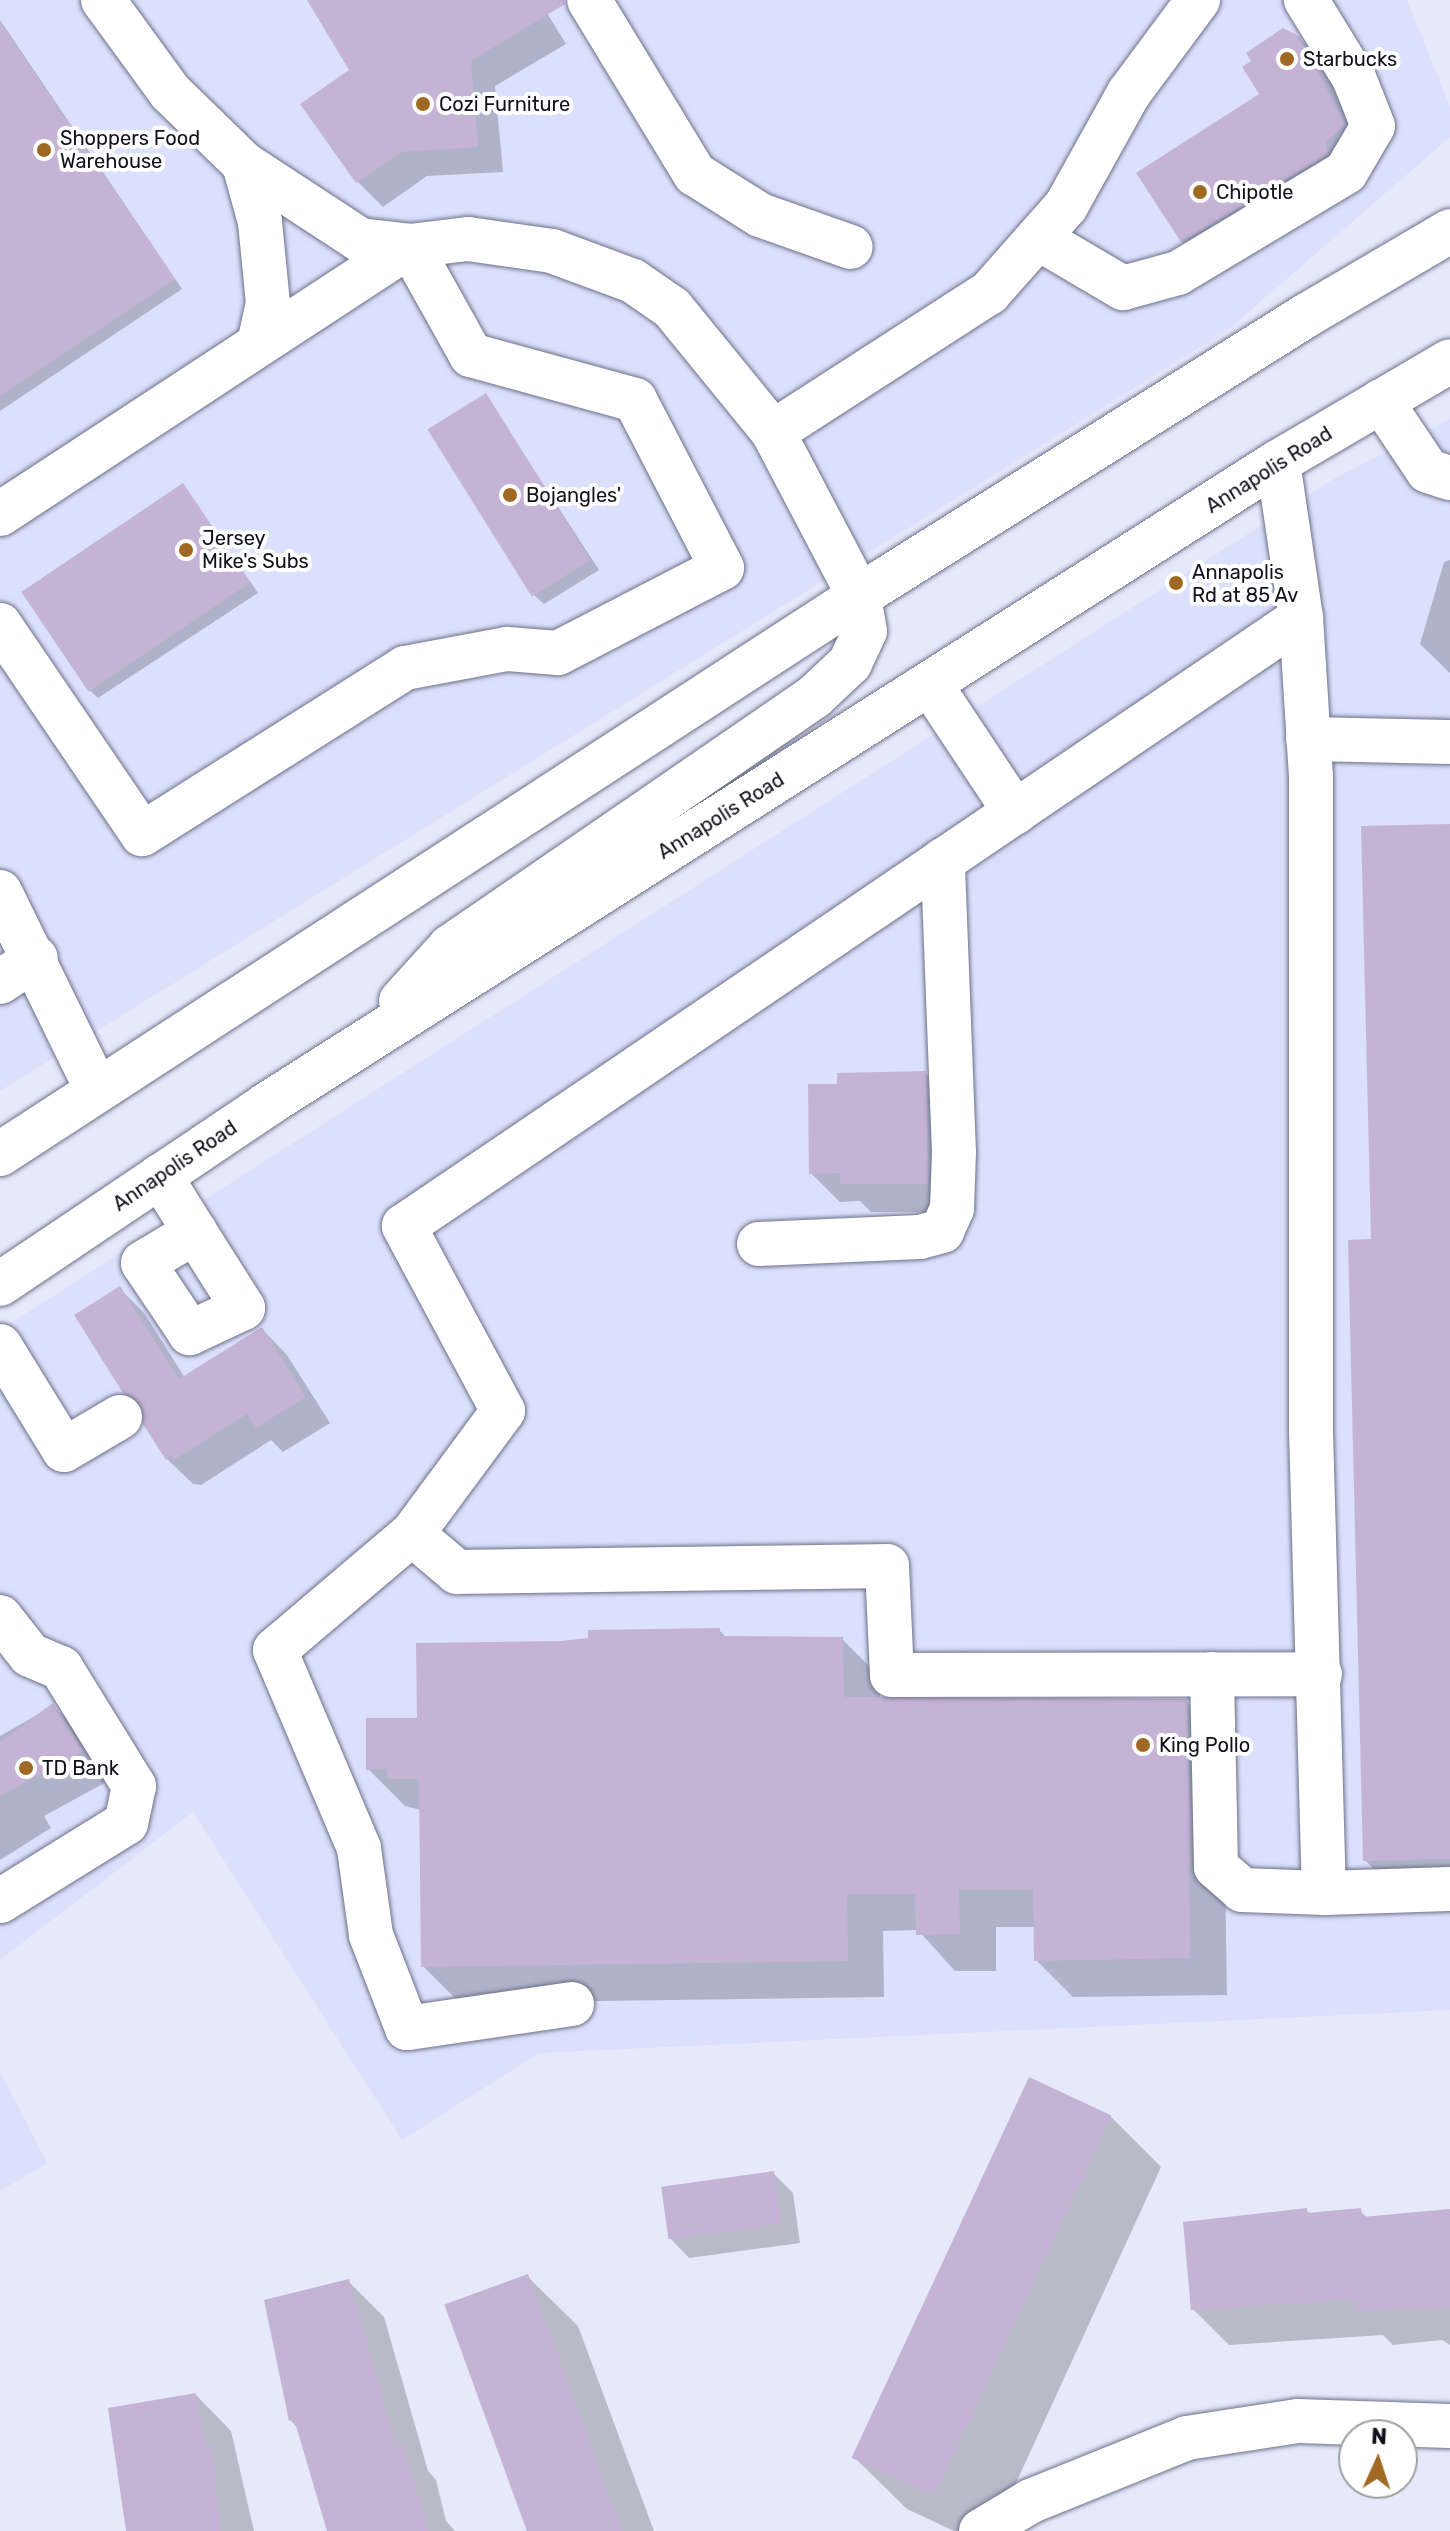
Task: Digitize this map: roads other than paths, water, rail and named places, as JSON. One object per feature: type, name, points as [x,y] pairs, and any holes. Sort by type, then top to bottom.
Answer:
[{"type":"main road","points":[[103,0],[170,92],[244,164],[360,240],[410,246],[468,239],[552,251],[633,281],[700,336],[773,432],[859,596],[865,631],[850,663],[814,697],[450,947],[362,1044]]},
{"type":"main road","points":[[589,0],[695,174],[760,215],[851,247]]},
{"type":"main road","points":[[773,432],[989,293],[1066,206],[1129,93],[1198,0]]},
{"type":"main road","points":[[1038,238],[1123,288],[1178,273],[1346,172],[1373,126],[1354,78],[1306,0]]},
{"type":"main road","points":[[244,164],[260,222],[268,303],[259,344]]},
{"type":"main road","points":[[0,1154],[859,596],[1450,231]]},
{"type":"main road","points":[[0,514],[410,246]]},
{"type":"main road","points":[[0,625],[142,834],[405,668],[507,649],[558,653],[722,568],[635,400],[471,355],[410,246]]},
{"type":"main road","name":"Annapolis Road","points":[[0,1284],[362,1044],[1278,462],[1450,361]]},
{"type":"main road","points":[[1381,401],[1428,471],[1450,478]]},
{"type":"main road","points":[[1278,462],[1301,618],[1308,739],[1311,1416],[1324,1893]]},
{"type":"main road","points":[[572,2004],[407,2028],[371,1935],[359,1848],[275,1650],[412,1534],[503,1411],[404,1226],[1301,618]]},
{"type":"main road","points":[[930,684],[1015,812]]},
{"type":"main road","points":[[1308,739],[1450,742]]},
{"type":"main road","points":[[759,1244],[920,1237],[942,1231],[952,1209],[954,1153],[943,860]]},
{"type":"main road","points":[[0,892],[36,958],[97,1090]]},
{"type":"main road","points":[[0,982],[36,958]]},
{"type":"main road","points":[[160,1176],[195,1232]]},
{"type":"main road","points":[[0,1346],[64,1450],[120,1417]]},
{"type":"main road","points":[[412,1534],[457,1572],[887,1566],[892,1675],[1320,1674]]},
{"type":"main road","points":[[0,1617],[30,1655],[61,1668],[134,1786],[126,1823],[0,1901]]},
{"type":"main road","points":[[1212,1674],[1216,1867],[1242,1890],[1324,1893],[1450,1889]]},
{"type":"main road","points":[[981,2531],[1031,2501],[1187,2438],[1298,2421],[1450,2426]]},
{"type":"place","name":"Starbucks","points":[[1287,59]]},
{"type":"place","name":"Cozi Furniture","points":[[423,104]]},
{"type":"place","name":"Shoppers Food Warehouse","points":[[44,150]]},
{"type":"place","name":"Chipotle","points":[[1200,192]]},
{"type":"place","name":"Bojangles'","points":[[510,495]]},
{"type":"place","name":"Jersey Mike's Subs","points":[[186,550]]},
{"type":"place","name":"Annapolis Rd at 85 Av","points":[[1176,583]]},
{"type":"place","name":"King Pollo","points":[[1143,1745]]},
{"type":"place","name":"TD Bank","points":[[26,1768]]}]
